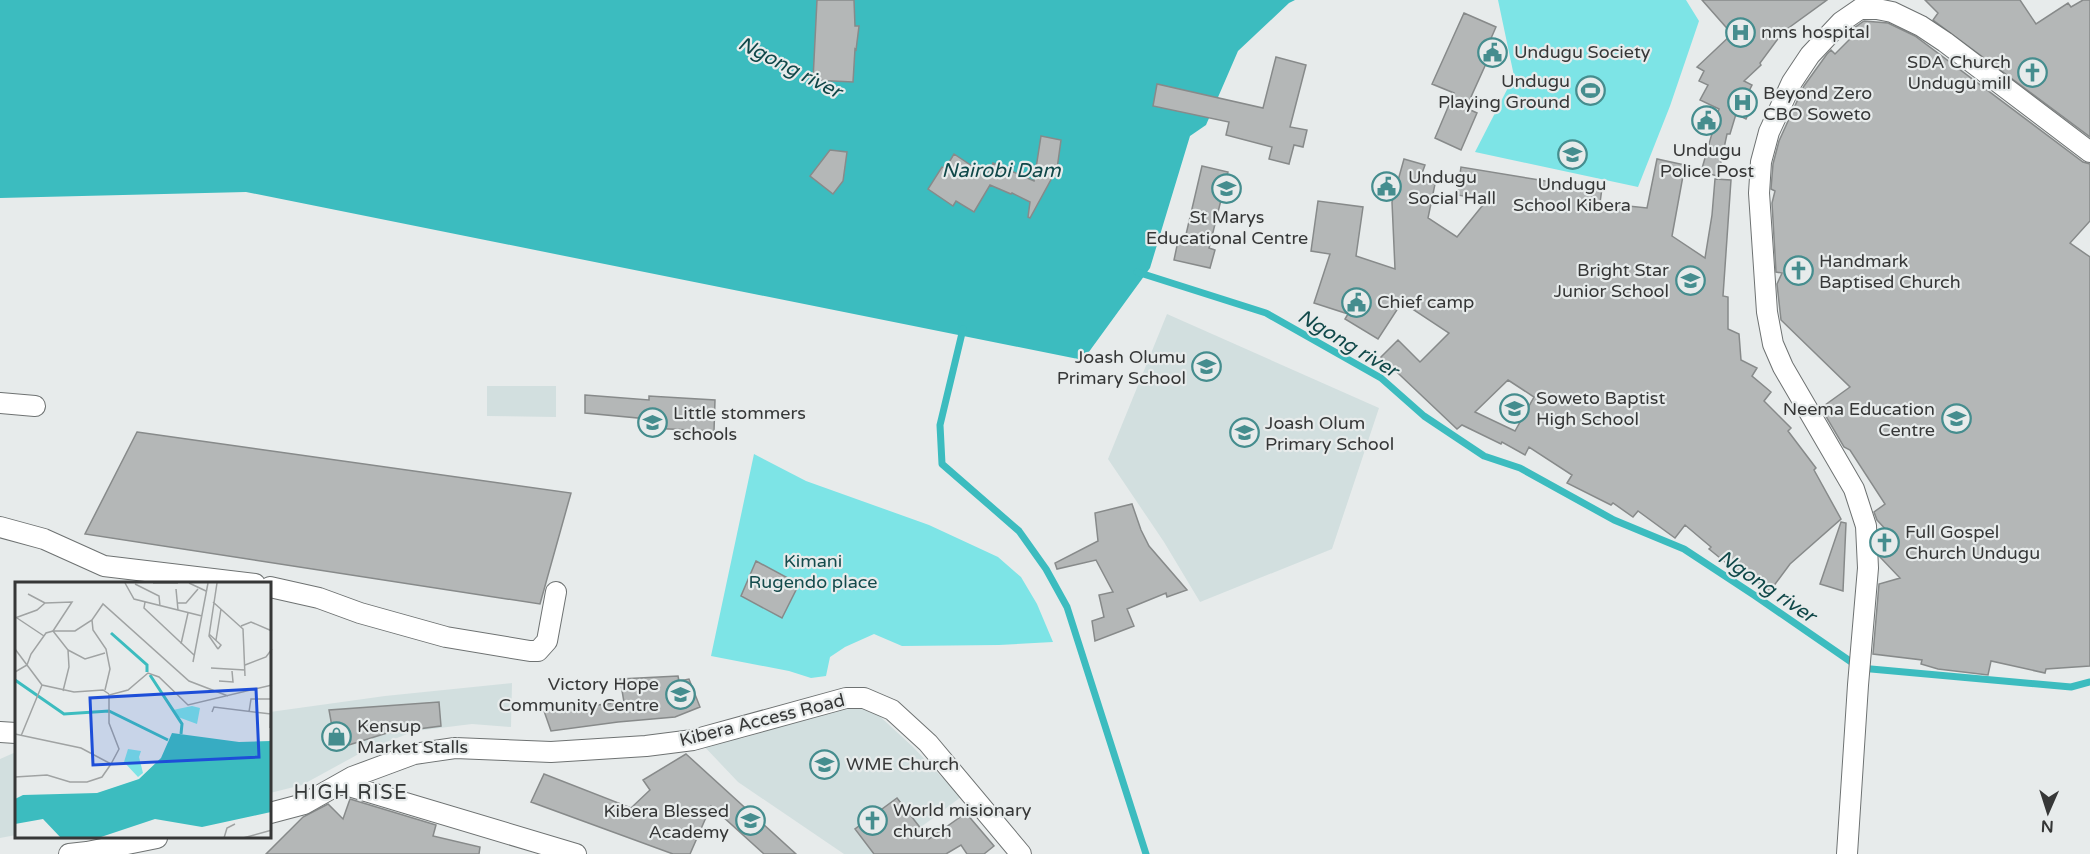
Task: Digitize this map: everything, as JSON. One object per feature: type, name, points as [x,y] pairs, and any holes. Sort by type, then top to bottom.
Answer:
[{"type":"street","points":[[1847,854],[1868,568],[1866,526],[1854,489],[1783,367],[1773,344],[1767,312],[1759,194],[1761,162],[1769,132],[1792,82],[1823,39],[1863,5],[1892,12],[1945,42],[2090,152]]},
{"type":"street","points":[[0,403],[35,406]]},
{"type":"street","points":[[0,527],[44,539],[102,575],[221,582]]},
{"type":"street","points":[[272,587],[319,598],[360,613],[446,637],[530,651],[538,651],[547,641],[556,592]]},
{"type":"street","name":"Kibera Access Road","points":[[272,812],[304,804],[352,777],[414,754],[455,748],[550,752],[646,746],[693,740],[846,698],[864,698],[892,710],[928,743],[1021,854]]},
{"type":"street","points":[[0,732],[15,733]]},
{"type":"street","points":[[342,784],[576,854]]},
{"type":"street","points":[[69,854],[148,839]]},
{"type":"shaded area","name":"Joash Olum Primary School","points":[[1167,314],[1379,408],[1332,549],[1200,602],[1164,542],[1108,459]]},
{"type":"shaded area","points":[[487,386],[556,386],[556,417],[487,416]]},
{"type":"shaded area","name":"Kensup Market Stalls","points":[[512,683],[511,727],[472,724],[415,731],[366,750],[302,785],[272,792],[272,712],[385,696]]},
{"type":"shaded area","name":"WME Church","points":[[865,707],[874,711],[912,746],[961,797],[885,854],[844,854],[738,782],[701,743],[744,738],[829,711]]},
{"type":"shaded area","points":[[15,752],[15,835],[0,838],[0,759]]},
{"type":"green space","name":"Undugu Playing Ground","points":[[1498,0],[1686,0],[1699,21],[1670,106],[1638,187],[1475,152],[1514,76]]},
{"type":"green space","name":"Kimani Rugendo place","points":[[754,454],[806,481],[929,525],[998,557],[1021,577],[1037,604],[1053,642],[902,646],[874,634],[845,647],[830,657],[826,676],[811,678],[789,671],[711,656]]},
{"type":"water","name":"Nairobi Dam","points":[[0,0],[1295,0],[1238,51],[1206,125],[1190,136],[1150,268],[1083,360],[246,192],[0,198]]},
{"type":"building","points":[[817,0],[854,0],[855,26],[859,26],[853,82],[813,80]]},
{"type":"building","points":[[1702,0],[1827,0],[1783,32],[1760,63],[1761,65],[1744,81],[1752,85],[1746,97],[1754,101],[1746,119],[1736,114],[1730,134],[1727,134],[1718,176],[1701,172],[1719,109],[1700,100],[1708,85],[1699,81],[1704,71],[1697,67],[1732,34]]},
{"type":"building","points":[[1925,0],[2020,0],[2036,24],[2068,3],[2071,7],[2083,0],[2090,0],[2090,137],[1933,20],[1938,13]]},
{"type":"building","points":[[1464,13],[1496,27],[1489,43],[1494,46],[1466,108],[1477,113],[1461,150],[1435,138],[1454,93],[1432,84]]},
{"type":"building","points":[[1864,21],[1888,23],[1915,36],[2083,162],[2090,164],[2090,221],[2070,243],[2090,257],[2090,666],[2046,669],[2045,673],[1991,661],[1988,675],[1938,669],[1921,664],[1922,660],[1873,654],[1879,584],[1900,578],[1879,556],[1879,541],[1889,533],[1877,520],[1874,512],[1885,504],[1850,450],[1844,447],[1821,408],[1850,387],[1781,320],[1777,284],[1782,273],[1776,272],[1772,203],[1775,191],[1771,189],[1773,164],[1779,141],[1804,86],[1827,54],[1831,50],[1835,54],[1857,32],[1854,28]]},
{"type":"building","points":[[1276,57],[1306,65],[1290,127],[1307,130],[1303,147],[1294,145],[1289,164],[1269,159],[1272,147],[1226,135],[1229,122],[1153,106],[1157,84],[1263,108]]},
{"type":"building","points":[[1041,136],[1061,140],[1056,176],[1053,176],[1030,218],[1028,217],[1030,202],[990,185],[974,212],[956,201],[953,206],[928,189],[942,167],[945,169],[954,154],[987,176],[993,163],[1034,181]]},
{"type":"building","points":[[830,150],[847,152],[843,181],[833,194],[810,176]]},
{"type":"building","points":[[1404,159],[1425,165],[1420,179],[1435,184],[1428,218],[1457,237],[1487,200],[1457,195],[1461,167],[1602,188],[1600,203],[1647,208],[1657,159],[1685,165],[1672,236],[1705,258],[1715,179],[1731,180],[1723,296],[1728,297],[1728,329],[1739,334],[1741,360],[1757,368],[1752,376],[1771,392],[1764,401],[1791,428],[1788,431],[1816,468],[1814,470],[1841,519],[1790,564],[1770,591],[1755,580],[1752,584],[1709,549],[1711,547],[1685,525],[1675,538],[1638,511],[1633,517],[1613,503],[1611,505],[1567,483],[1572,475],[1529,447],[1525,455],[1502,442],[1501,444],[1462,425],[1457,429],[1381,357],[1398,340],[1420,362],[1449,333],[1402,302],[1378,339],[1345,319],[1348,314],[1314,303],[1330,254],[1311,251],[1318,201],[1363,207],[1356,256],[1395,269],[1392,202]],"holes":[[[1508,380],[1534,397],[1515,431],[1475,412]]]},
{"type":"building","points":[[1202,166],[1228,172],[1209,248],[1215,250],[1210,268],[1174,260],[1178,241],[1184,243]]},
{"type":"building","points":[[585,395],[649,400],[649,396],[715,400],[714,431],[647,428],[648,419],[585,413]]},
{"type":"building","points":[[137,432],[571,493],[540,604],[85,534]]},
{"type":"building","points":[[1132,504],[1149,546],[1187,590],[1167,597],[1166,593],[1127,609],[1134,626],[1095,641],[1092,621],[1104,617],[1099,595],[1113,592],[1096,560],[1057,569],[1055,563],[1098,541],[1095,513]]},
{"type":"building","points":[[1841,522],[1846,523],[1843,591],[1820,584]]},
{"type":"building","points":[[756,561],[799,584],[782,618],[741,596]]},
{"type":"building","points":[[678,676],[679,681],[689,679],[700,707],[675,717],[551,731],[544,711],[624,702],[620,679]]},
{"type":"building","points":[[439,702],[441,726],[387,733],[336,749],[329,710]]},
{"type":"building","points":[[686,754],[796,854],[764,854],[711,806],[690,854],[673,854],[531,802],[544,774],[631,808],[650,790],[643,780]]},
{"type":"building","points":[[897,798],[929,839],[966,813],[994,846],[984,854],[967,854],[961,845],[946,854],[874,854],[855,829]]},
{"type":"building","points":[[350,799],[436,825],[433,836],[480,847],[479,854],[266,854],[303,817],[328,804],[343,819]]},
{"type":"waterway","name":"Ngong river","points":[[1137,272],[1266,313],[1381,378],[1424,416],[1484,456],[1520,468],[1614,520],[1684,549],[1860,668],[2071,687],[2090,682]]},
{"type":"waterway","points":[[963,329],[940,425],[942,464],[1019,531],[1046,569],[1067,607],[1146,854]]},
{"type":"place","name":"nms hospital","points":[[1740,32]]},
{"type":"place","name":"Undugu Society","points":[[1493,52]]},
{"type":"place","name":"SDA Church Undugu mill","points":[[2032,72]]},
{"type":"place","name":"Undugu Playing Ground","points":[[1591,91]]},
{"type":"place","name":"Beyond Zero CBO Soweto","points":[[1742,103]]},
{"type":"place","name":"Undugu Police Post","points":[[1707,121]]},
{"type":"place","name":"Undugu School Kibera","points":[[1572,155]]},
{"type":"place","name":"Undugu Social Hall","points":[[1387,187]]},
{"type":"place","name":"St Marys Educational Centre","points":[[1227,188]]},
{"type":"place","name":"Handmark Baptised Church","points":[[1798,271]]},
{"type":"place","name":"Bright Star Junior School","points":[[1690,280]]},
{"type":"place","name":"Chief camp","points":[[1356,302]]},
{"type":"place","name":"Joash Olumu Primary School","points":[[1207,367]]},
{"type":"place","name":"Soweto Baptist High School","points":[[1515,408]]},
{"type":"place","name":"Neema Education Centre","points":[[1956,419]]},
{"type":"place","name":"Little stommers schools","points":[[652,423]]},
{"type":"place","name":"Joash Olum Primary School","points":[[1244,433]]},
{"type":"place","name":"Full Gospel Church Undugu","points":[[1884,542]]},
{"type":"place","name":"Victory Hope Community Centre","points":[[680,694]]},
{"type":"place","name":"Kensup Market Stalls","points":[[336,736]]},
{"type":"place","name":"WME Church","points":[[825,764]]},
{"type":"place","name":"World misionary church","points":[[872,820]]},
{"type":"place","name":"Kibera Blessed Academy","points":[[750,821]]},
{"type":"district","name":"HIGH RISE","points":[[351,792]]}]
